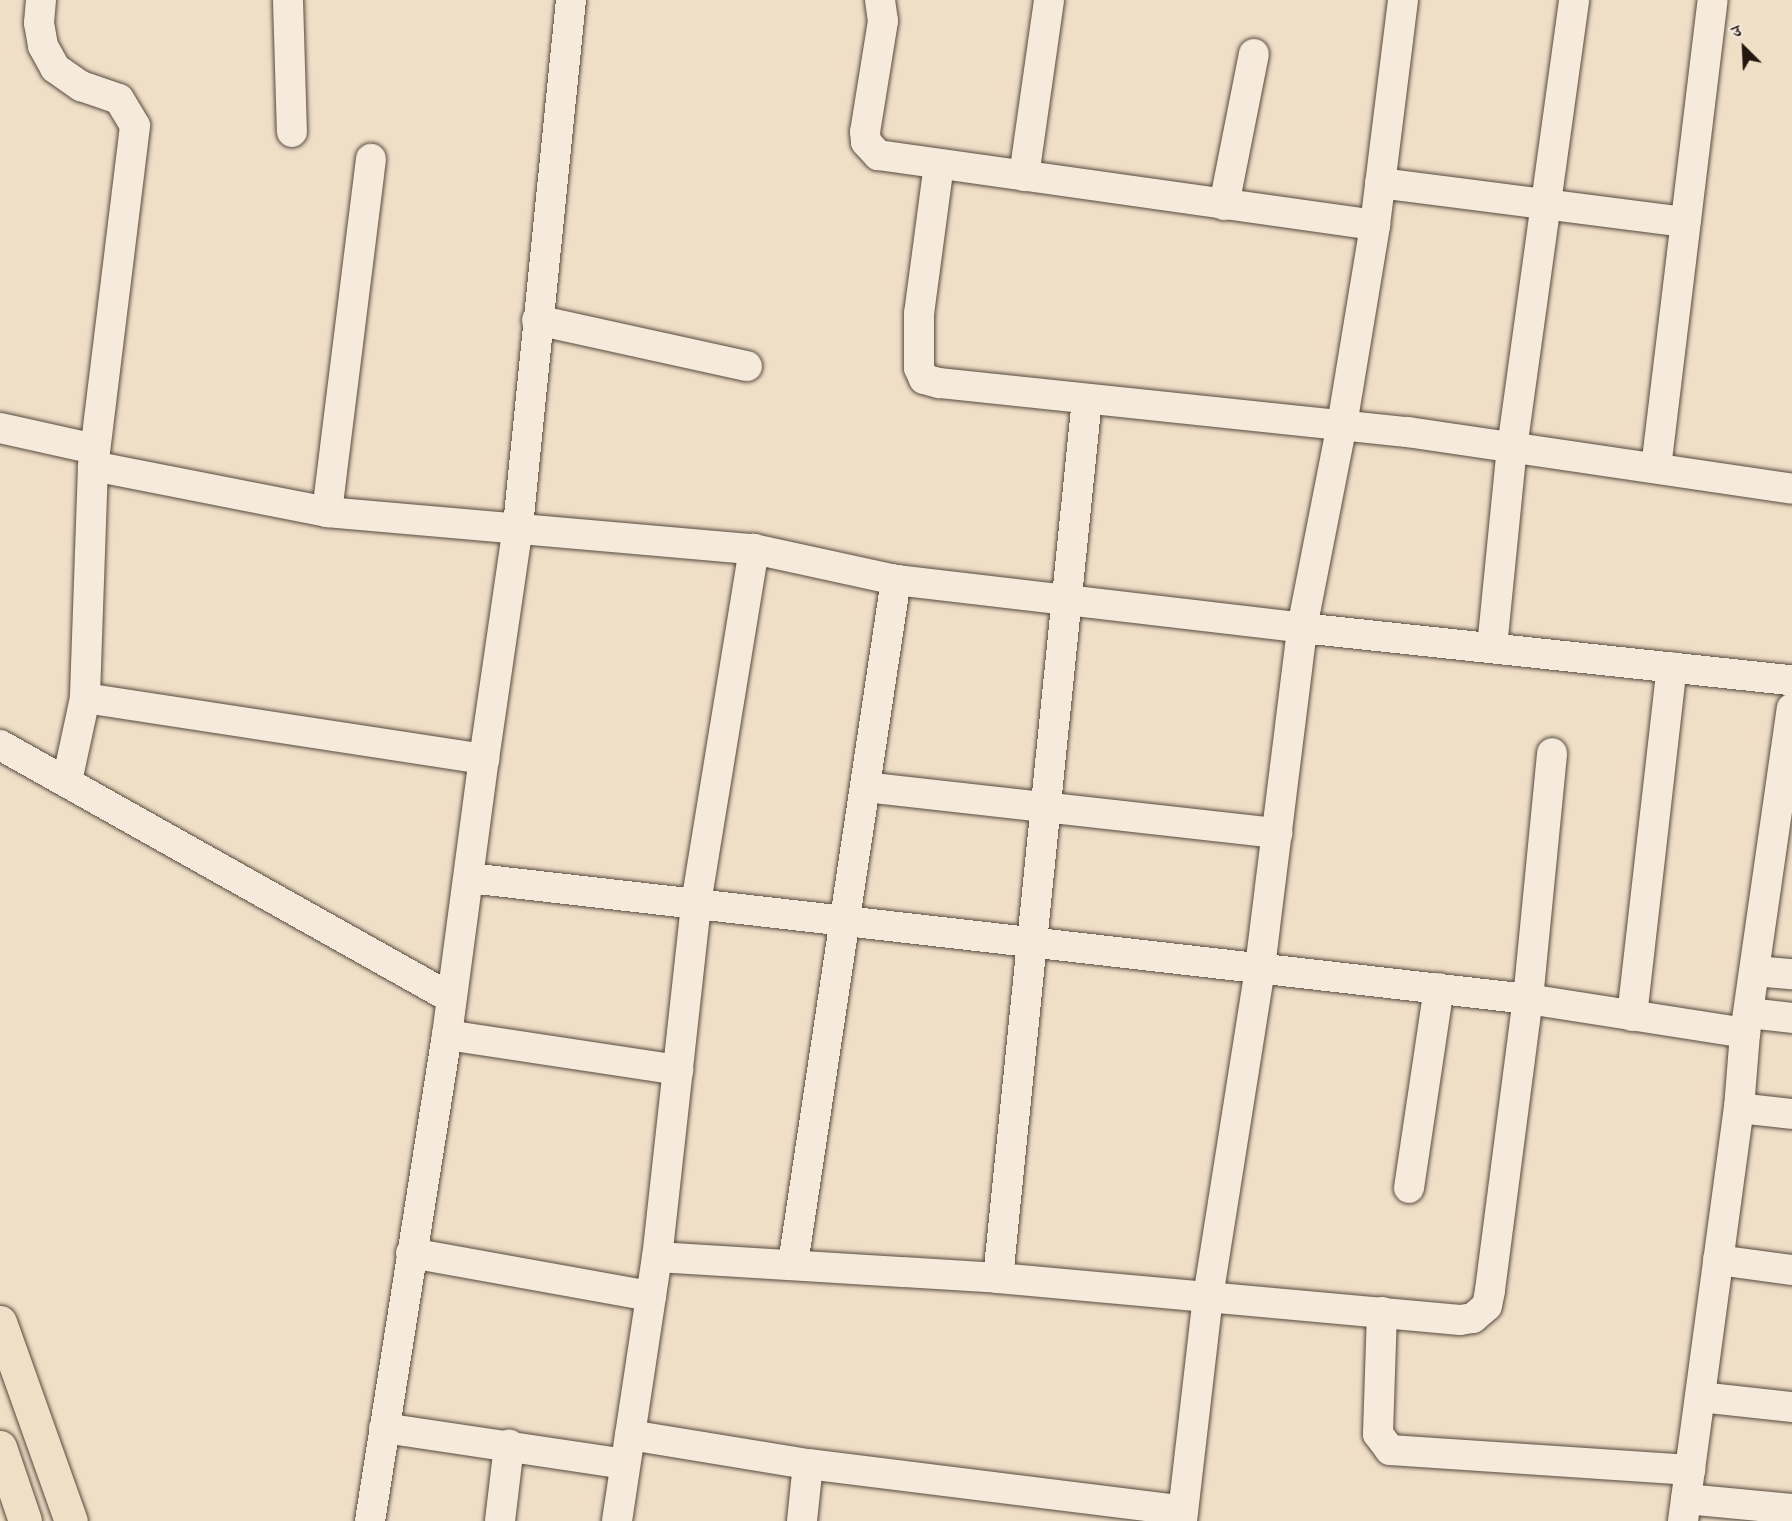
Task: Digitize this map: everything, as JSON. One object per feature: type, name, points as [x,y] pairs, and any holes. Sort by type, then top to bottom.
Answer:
[{"type":"main road","points":[[0,1322],[71,1521]]},
{"type":"main road","points":[[0,1447],[25,1521]]},
{"type":"street","points":[[41,0],[39,23],[43,46],[55,68],[81,86],[119,99],[135,126],[94,458],[85,698],[67,780]]},
{"type":"street","points":[[288,0],[292,132]]},
{"type":"street","points":[[370,1521],[447,1035],[518,526],[571,0]]},
{"type":"street","points":[[880,0],[884,21],[866,142],[878,155],[1375,225]]},
{"type":"street","points":[[1023,176],[1049,0]]},
{"type":"street","points":[[630,1436],[808,1464],[1183,1516],[1208,1297],[1260,967],[1302,628],[1342,424],[1375,225],[1403,0]]},
{"type":"street","points":[[1492,647],[1512,448],[1574,0]]},
{"type":"street","points":[[1656,468],[1713,0]]},
{"type":"street","points":[[1224,205],[1254,54]]},
{"type":"street","points":[[327,512],[371,159]]},
{"type":"street","points":[[939,164],[919,313],[919,368],[924,378],[939,383],[1342,424],[1792,489]]},
{"type":"street","points":[[1380,183],[1546,207],[1686,222]]},
{"type":"street","points":[[537,320],[747,366]]},
{"type":"street","points":[[998,1278],[1087,399]]},
{"type":"street","points":[[0,428],[94,458],[327,512],[518,526],[754,549],[896,580],[1302,628],[1792,680]]},
{"type":"street","points":[[616,1521],[657,1257],[696,905],[754,549]]},
{"type":"street","points":[[793,1264],[896,580]]},
{"type":"street","points":[[1632,1016],[1672,667]]},
{"type":"street","points":[[85,698],[484,759]]},
{"type":"street","points":[[1686,1496],[1739,1108],[1747,1023],[1755,971],[1783,840],[1792,708]]},
{"type":"street","points":[[0,745],[67,780],[451,998]]},
{"type":"street","points":[[657,1257],[998,1278],[1460,1320],[1473,1318],[1487,1306],[1528,999],[1552,753]]},
{"type":"street","points":[[865,787],[1277,833]]},
{"type":"street","points":[[469,878],[1032,945],[1260,967],[1439,988],[1528,999],[1632,1016],[1747,1023],[1792,1018]]},
{"type":"street","points":[[1755,971],[1792,974]]},
{"type":"street","points":[[1409,1188],[1439,988]]},
{"type":"street","points":[[447,1035],[678,1070]]},
{"type":"street","points":[[1739,1108],[1792,1114]]},
{"type":"street","points":[[411,1253],[651,1296]]},
{"type":"street","points":[[1719,1260],[1792,1270]]},
{"type":"street","points":[[1382,1312],[1378,1434],[1390,1450],[1686,1496],[1792,1509]]},
{"type":"street","points":[[1700,1397],[1792,1407]]},
{"type":"street","points":[[384,1428],[624,1464]]},
{"type":"street","points":[[500,1521],[509,1445]]},
{"type":"street","points":[[802,1521],[808,1464]]}]
